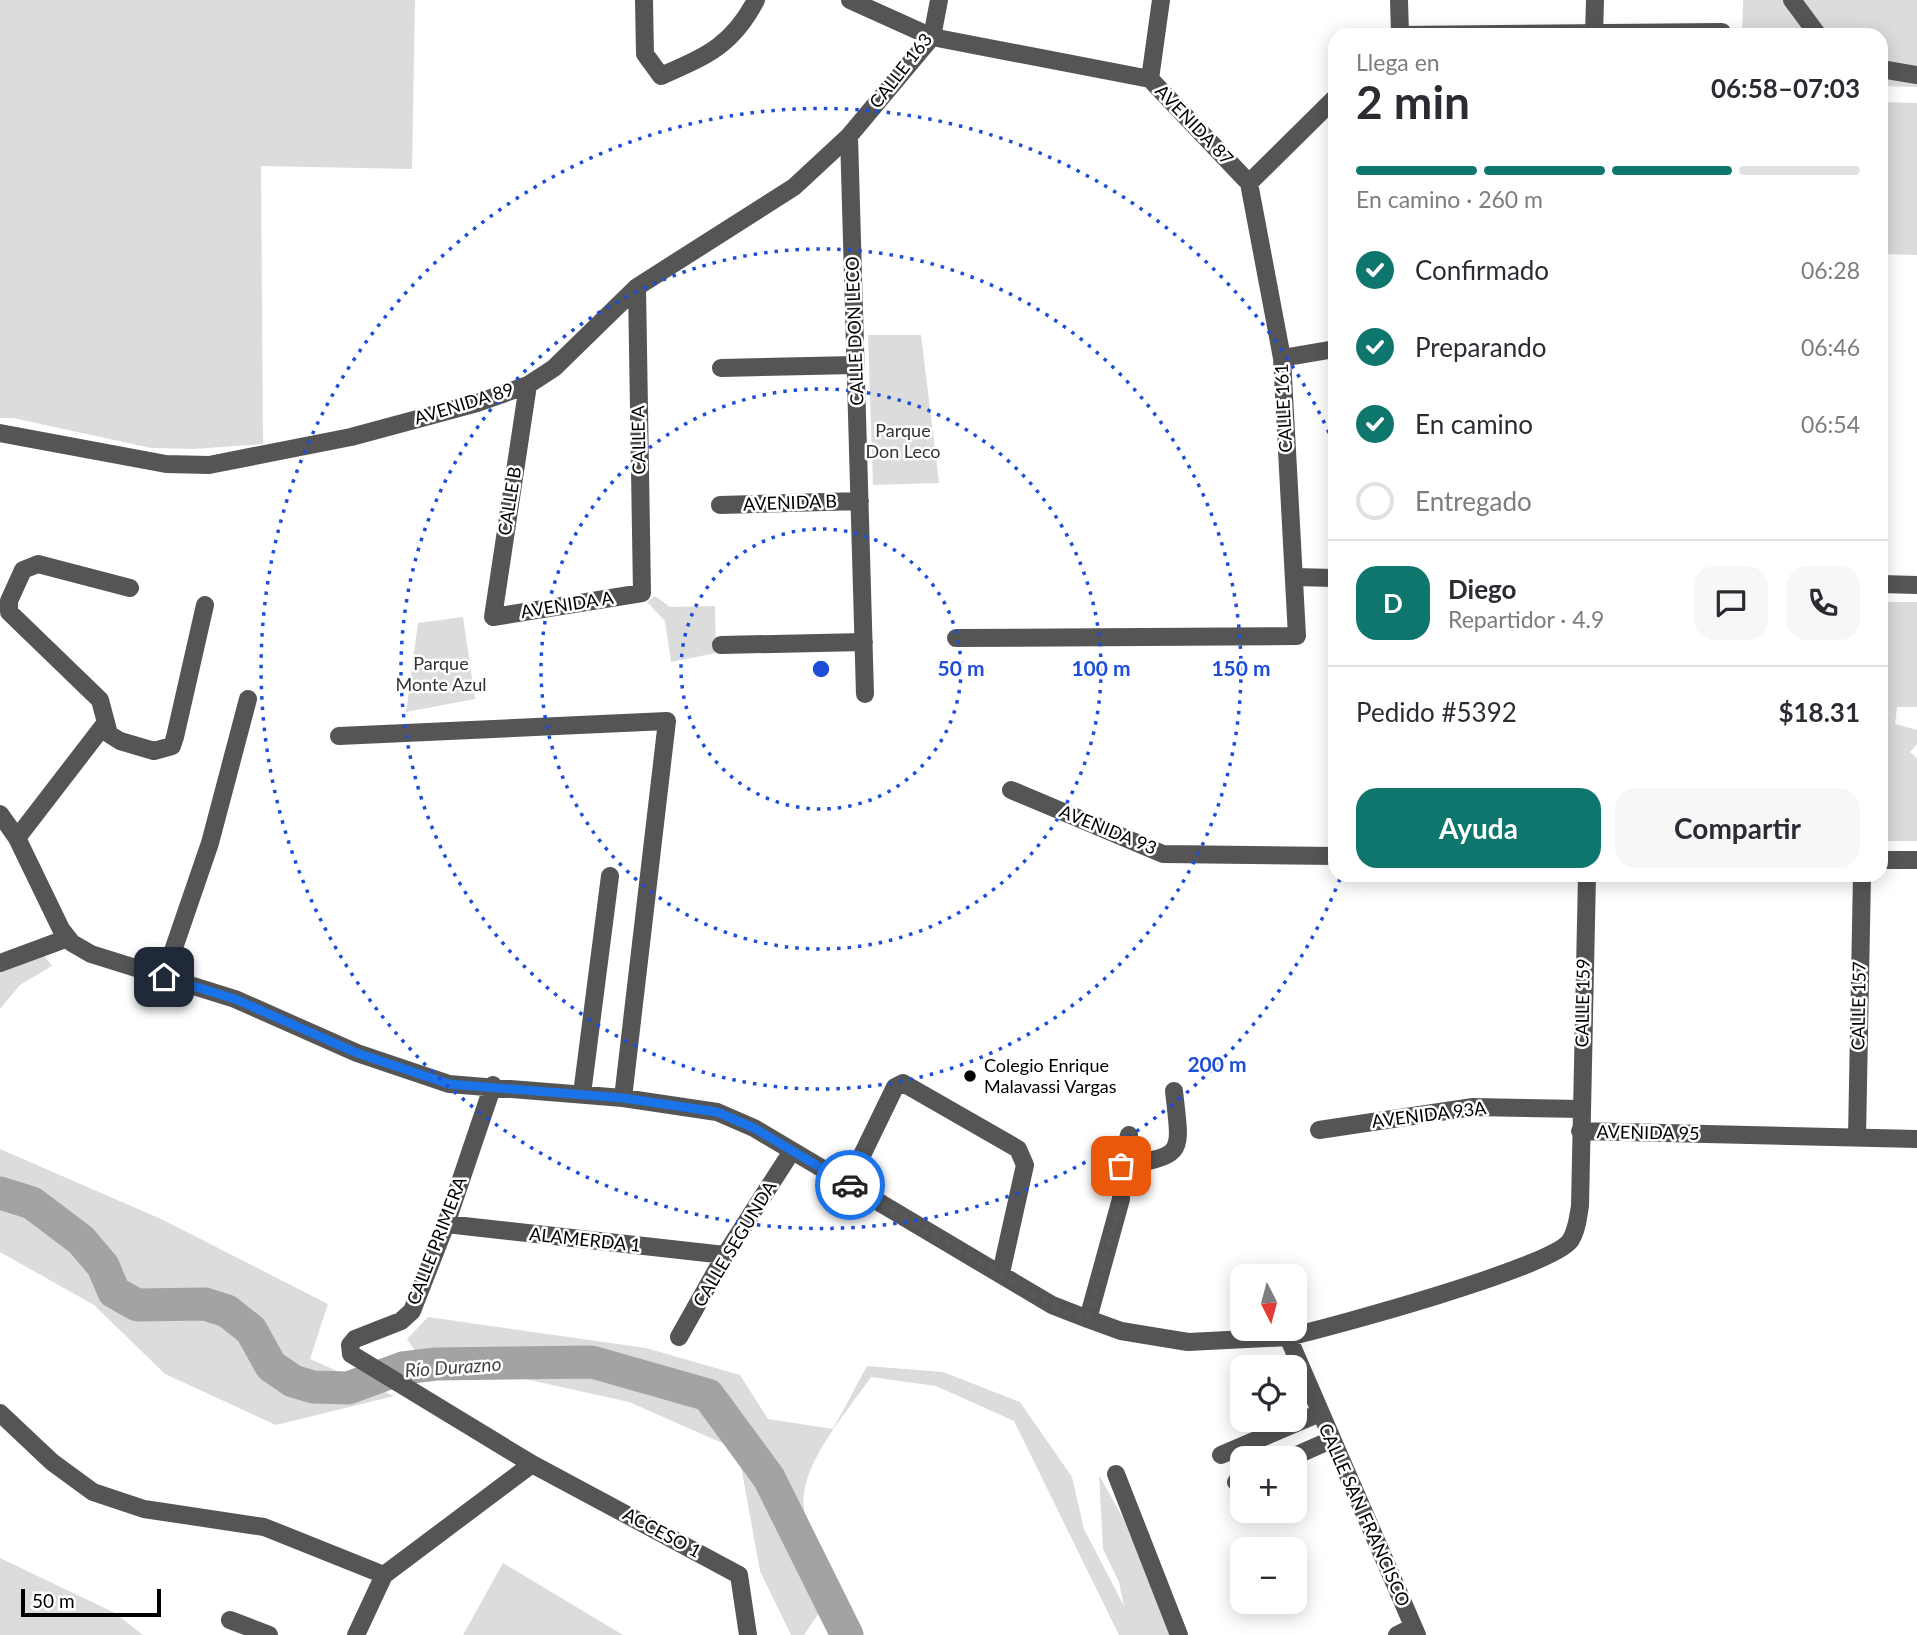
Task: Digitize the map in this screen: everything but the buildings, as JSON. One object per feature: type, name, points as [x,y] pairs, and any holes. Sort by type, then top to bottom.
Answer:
[{"type":"street","points":[[644,0],[645,54],[662,76],[715,52],[746,19],[756,0]]},
{"type":"street","name":"AVENIDA 87","points":[[850,0],[932,37],[1150,79],[1249,183]]},
{"type":"street","name":"CALLE 163","points":[[849,136],[932,37],[940,0]]},
{"type":"street","points":[[1150,79],[1161,0]]},
{"type":"street","points":[[1399,0],[1400,28]]},
{"type":"street","points":[[1594,28],[1595,0]]},
{"type":"street","points":[[1792,0],[1813,28]]},
{"type":"street","points":[[1888,70],[1917,75]]},
{"type":"street","points":[[1249,183],[1328,105]]},
{"type":"street","name":"AVENIDA 89","points":[[0,433],[166,464],[209,465],[351,437],[477,403],[528,384],[554,368],[637,287],[794,187],[849,136]]},
{"type":"street","name":"CALLE DON LECO","points":[[849,136],[865,694]]},
{"type":"street","name":"CALLE 161","points":[[956,639],[1297,636],[1282,358],[1249,183]]},
{"type":"street","name":"CALLE A","points":[[637,287],[642,593]]},
{"type":"street","points":[[1282,358],[1328,350]]},
{"type":"street","points":[[721,368],[855,365]]},
{"type":"street","name":"CALLE B","points":[[492,617],[528,384]]},
{"type":"street","name":"AVENIDA B","points":[[720,505],[860,500]]},
{"type":"street","points":[[130,587],[38,565],[23,570],[9,601],[13,619],[100,700],[104,724],[109,734],[120,741],[154,751],[172,746],[205,605]]},
{"type":"street","points":[[1294,577],[1328,578]]},
{"type":"street","points":[[1888,584],[1917,585]]},
{"type":"street","name":"AVENIDA A","points":[[492,617],[642,593]]},
{"type":"street","points":[[721,645],[864,642]]},
{"type":"street","points":[[164,977],[210,843],[248,699]]},
{"type":"street","points":[[339,736],[667,722],[623,1098]]},
{"type":"street","points":[[17,838],[104,724]]},
{"type":"street","name":"AVENIDA 93","points":[[1011,790],[1163,854],[1328,856]]},
{"type":"street","points":[[0,814],[17,838],[68,938],[91,954],[235,999],[357,1053],[449,1084],[494,1085],[623,1098],[717,1112],[754,1128],[1052,1305],[1121,1331],[1188,1342],[1230,1340]]},
{"type":"street","points":[[1888,860],[1917,860]]},
{"type":"street","points":[[582,1094],[610,876]]},
{"type":"street","name":"CALLE 159","points":[[1580,1131],[1587,882]]},
{"type":"street","name":"CALLE 157","points":[[1857,1137],[1861,882]]},
{"type":"street","points":[[0,963],[68,938]]},
{"type":"street","points":[[848,1184],[895,1087],[903,1083],[1018,1149],[1025,1165],[1001,1273]]},
{"type":"street","name":"CALLE PRIMERA","points":[[494,1085],[446,1224],[412,1311],[401,1321],[355,1339],[350,1345],[351,1354],[532,1464]]},
{"type":"street","points":[[1121,1166],[1164,1158],[1175,1152],[1180,1139],[1174,1091]]},
{"type":"street","name":"AVENIDA 93A","points":[[1319,1130],[1473,1107],[1581,1109]]},
{"type":"street","name":"AVENIDA 95","points":[[1307,1333],[1339,1326],[1499,1275],[1560,1250],[1570,1241],[1578,1216],[1580,1131],[1917,1139]]},
{"type":"street","points":[[1088,1319],[1121,1199],[1121,1166],[1129,1135]]},
{"type":"street","name":"CALLE SEGUNDA","points":[[679,1337],[724,1255],[792,1151]]},
{"type":"street","name":"ALAMERDA 1","points":[[446,1224],[724,1255]]},
{"type":"street","name":"CALLE SAN FRANCISCO","points":[[1290,1341],[1409,1632]]},
{"type":"street","points":[[0,1413],[52,1462],[93,1492],[144,1509],[264,1527],[384,1575]]},
{"type":"street","points":[[1221,1455],[1320,1413]]},
{"type":"street","points":[[1307,1451],[1331,1440]]},
{"type":"street","points":[[356,1635],[384,1575],[532,1464]]},
{"type":"street","name":"ACCESO 1","points":[[532,1464],[739,1574],[748,1635]]},
{"type":"street","points":[[1116,1474],[1179,1635]]},
{"type":"street","points":[[230,1620],[269,1635]]},
{"type":"green space","points":[[0,0],[415,0],[412,169],[261,166],[263,444],[193,449],[151,448],[13,418],[0,418]]},
{"type":"green space","points":[[1743,0],[1917,0],[1917,87],[1888,86],[1888,28],[1742,28]]},
{"type":"green space","points":[[1888,102],[1917,103],[1917,255],[1888,254]]},
{"type":"green space","name":"Parque Don Leco","points":[[868,335],[921,335],[939,483],[873,485]]},
{"type":"green space","points":[[655,596],[670,607],[715,606],[716,653],[671,662],[665,621],[647,602]]},
{"type":"green space","points":[[1888,602],[1917,602],[1917,707],[1897,707],[1895,724],[1917,730],[1917,744],[1910,752],[1917,758],[1917,841],[1888,841]]},
{"type":"green space","name":"Parque Monte Azul","points":[[463,617],[475,699],[406,712],[418,623]]},
{"type":"green space","points":[[42,953],[52,966],[20,985],[0,1009],[0,971]]},
{"type":"green space","points":[[0,1149],[161,1219],[328,1304],[310,1359],[394,1396],[276,1425],[165,1374],[94,1305],[0,1252]]},
{"type":"green space","points":[[428,1317],[646,1348],[740,1375],[768,1419],[833,1429],[867,1366],[943,1372],[1020,1402],[1072,1477],[1084,1529],[1124,1606],[1119,1582],[1103,1549],[1099,1475],[1124,1520],[1171,1635],[1119,1635],[1014,1421],[936,1386],[871,1377],[826,1440],[808,1476],[804,1493],[806,1517],[839,1583],[804,1635],[791,1635],[760,1571],[738,1450],[629,1402],[516,1377],[432,1376],[407,1339]]},
{"type":"green space","points":[[0,1558],[115,1613],[143,1635],[0,1635]]},
{"type":"green space","points":[[503,1563],[623,1635],[463,1635]]},
{"type":"waterway","name":"Río Durazno","points":[[0,1193],[32,1203],[81,1240],[103,1266],[114,1292],[137,1305],[205,1304],[227,1311],[251,1330],[271,1366],[293,1381],[313,1387],[348,1388],[403,1368],[436,1364],[592,1362],[708,1395],[769,1478],[847,1635]]},
{"type":"way so far","points":[[850,1185],[1052,1305],[1088,1319],[1121,1199],[1121,1166]]},
{"type":"place","name":"Colegio Enrique Malavassi Vargas","points":[[970,1076]]},
{"type":"route","points":[[164,977],[235,999],[357,1053],[449,1084],[494,1085],[623,1098],[717,1112],[754,1128],[850,1185]]}]
